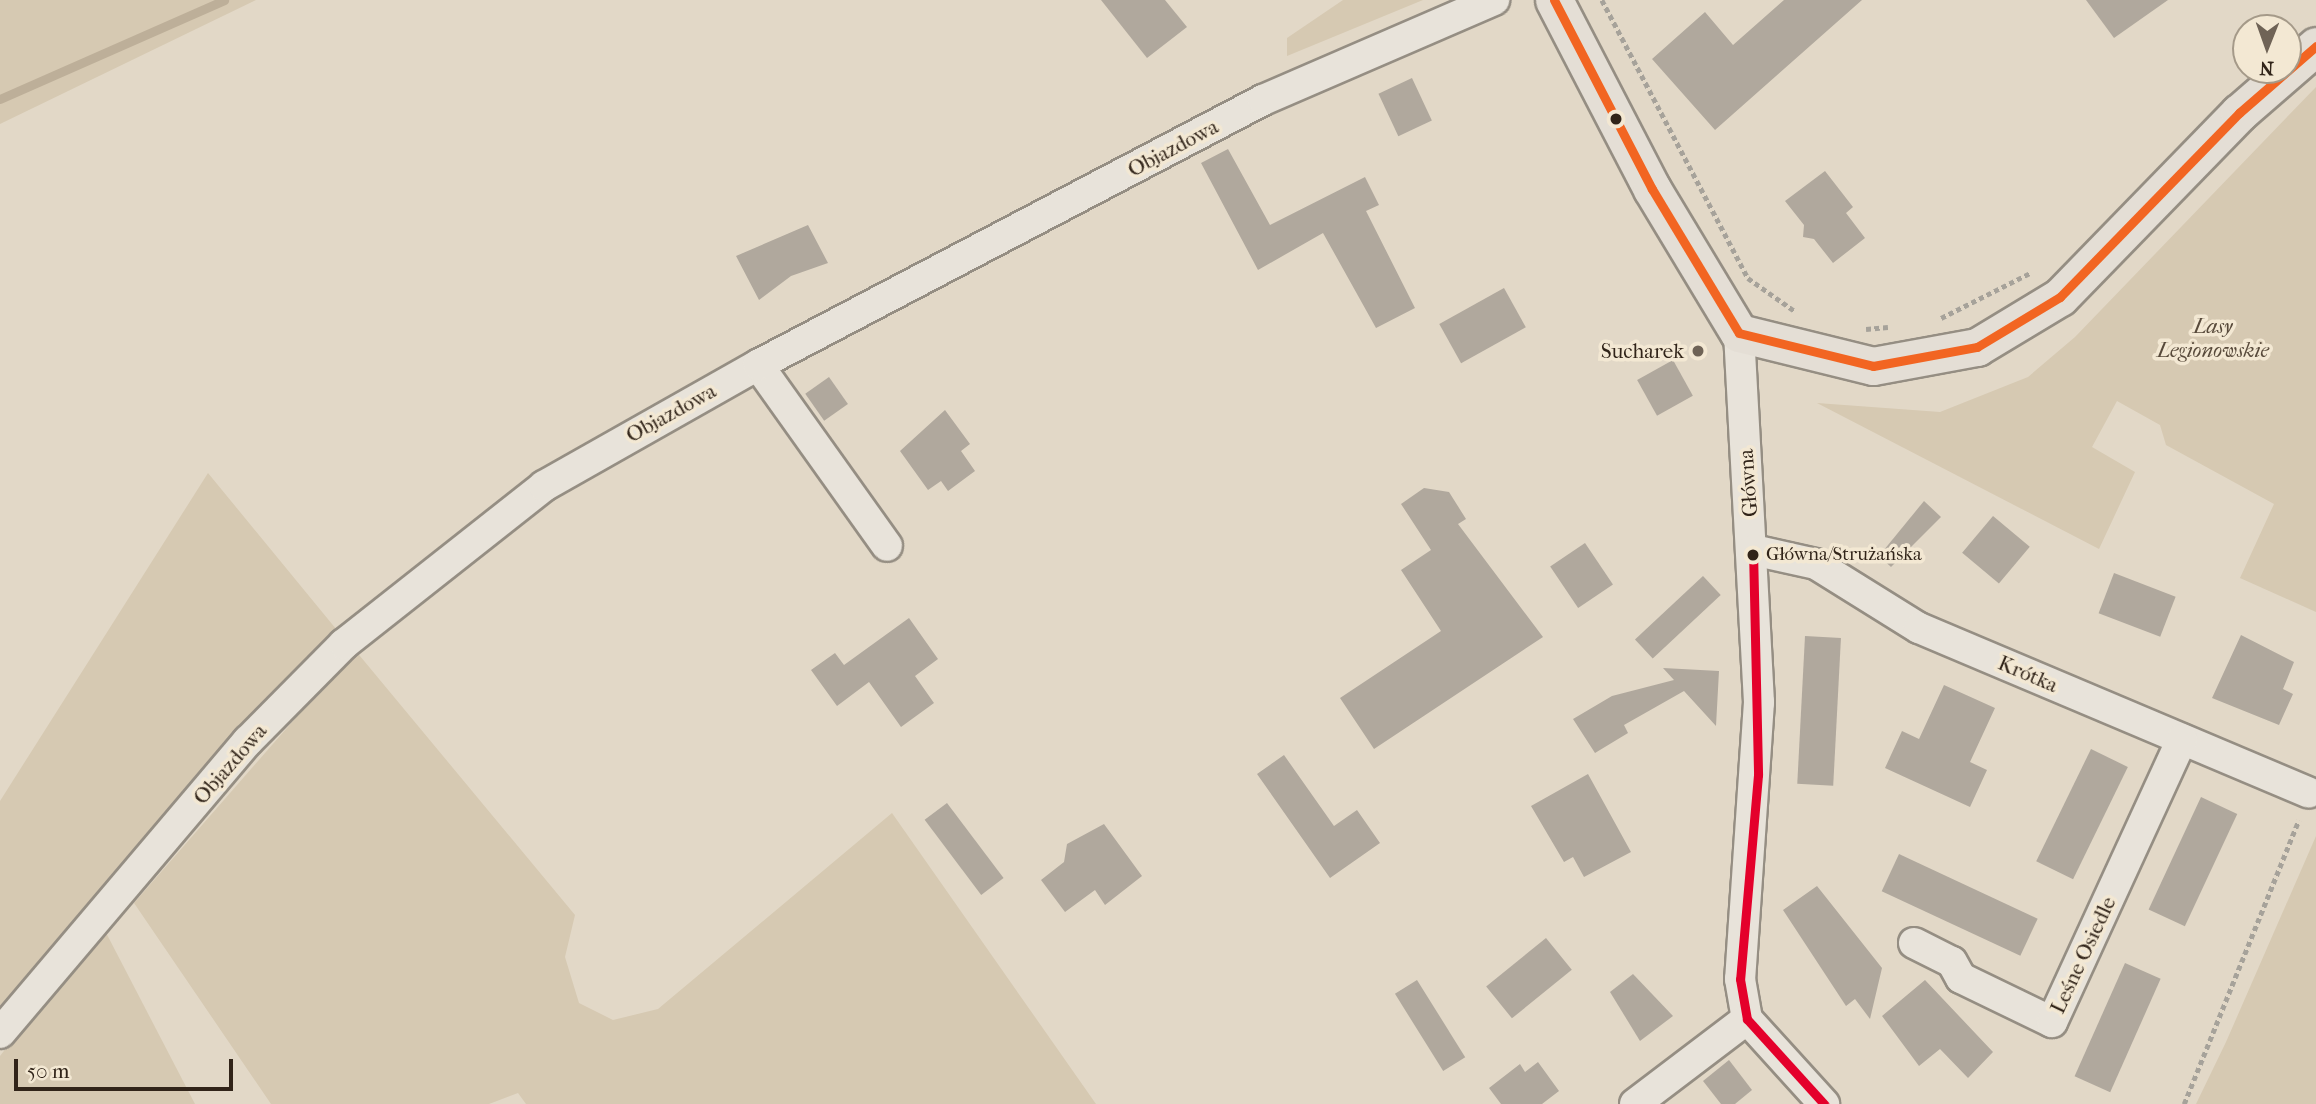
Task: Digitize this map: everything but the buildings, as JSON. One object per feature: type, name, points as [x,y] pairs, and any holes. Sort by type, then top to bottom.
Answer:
[{"type":"main road","points":[[1554,0],[1652,189],[1739,333],[1873,366],[1942,358],[2014,328],[2060,297],[2239,113],[2316,46]]},
{"type":"street","name":"Objazdowa","points":[[0,1033],[248,741],[344,644],[544,486],[758,365],[1263,100],[1494,0]]},
{"type":"street","name":"Główna","points":[[1739,333],[1753,550],[1759,726],[1740,936],[1746,1019]]},
{"type":"street","points":[[758,365],[887,546]]},
{"type":"street","name":"Krótka","points":[[1753,550],[1816,564],[1919,628],[2309,793]]},
{"type":"street","name":"Leśne Osiedle","points":[[1914,943],[1952,962],[1961,978],[2052,1022],[2182,739]]},
{"type":"street","points":[[1635,1104],[1746,1019],[1824,1104]]},
{"type":"path","points":[[1602,0],[1748,278],[1767,296],[1810,316]]},
{"type":"path","points":[[1930,324],[2038,270]]},
{"type":"path","points":[[1862,329],[1903,326]]},
{"type":"path","points":[[2184,1104],[2309,793]]},
{"type":"green space","points":[[0,0],[256,0],[0,124]]},
{"type":"green space","points":[[1343,0],[1423,0],[1287,56],[1287,38]]},
{"type":"green space","name":"Lasy Legionowskie","points":[[2316,87],[2316,612],[2240,578],[2274,504],[2166,445],[2160,425],[2117,401],[2092,447],[2135,472],[2099,549],[1817,403],[1940,412],[2028,377],[2075,337]]},
{"type":"green space","points":[[208,473],[341,635],[279,687],[0,1019],[0,801]]},
{"type":"green space","points":[[355,650],[575,915],[565,957],[579,1003],[613,1020],[658,1009],[892,813],[1096,1104],[526,1104],[518,1093],[489,1104],[271,1104],[134,903]]},
{"type":"green space","points":[[2316,836],[2316,1104],[2196,1104],[2226,1042]]},
{"type":"green space","points":[[102,925],[195,1104],[0,1104],[0,1056]]},
{"type":"waterway","points":[[0,99],[224,0]]},
{"type":"transit line","points":[[1554,0],[1652,189],[1739,333],[1873,366],[1977,347],[2060,297],[2239,113],[2316,46]]},
{"type":"transit line","points":[[1753,550],[1758,775],[1740,979],[1747,1019],[1824,1104]]},
{"type":"place","name":"Sucharek","points":[[1698,351]]},
{"type":"place","name":"Główna/Strużańska","points":[[1753,555]]}]
